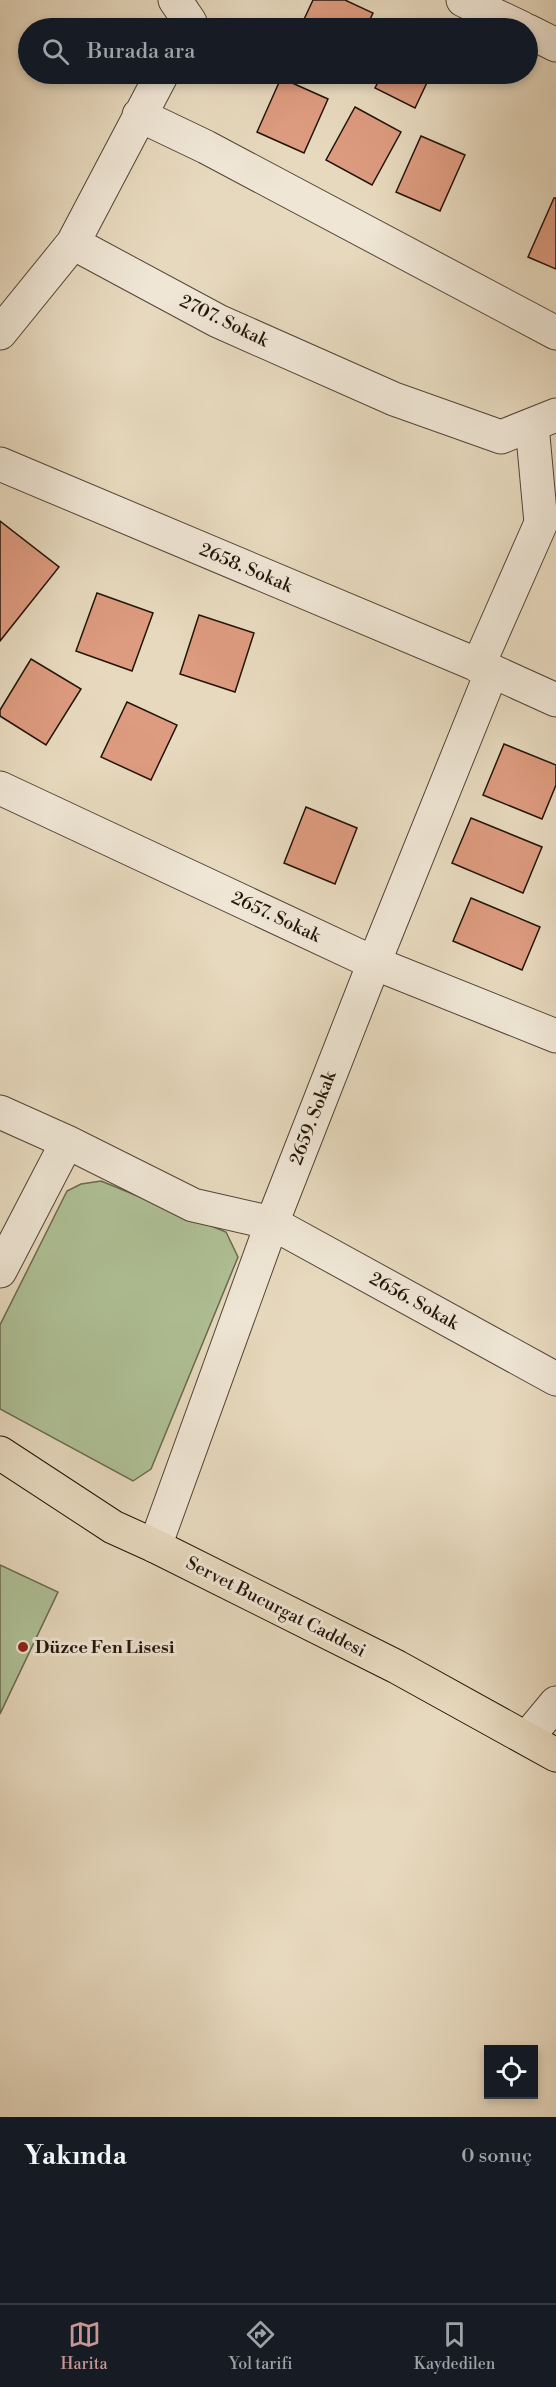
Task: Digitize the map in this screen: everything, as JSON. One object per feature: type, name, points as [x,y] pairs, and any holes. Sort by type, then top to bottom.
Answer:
[{"type":"main road","name":"Servet Bucurgat Caddesi","points":[[0,1453],[113,1527],[397,1667],[556,1755]]},
{"type":"street","points":[[175,0],[187,18]]},
{"type":"street","points":[[463,0],[501,18]]},
{"type":"street","points":[[538,36],[556,45]]},
{"type":"street","points":[[0,333],[73,243],[156,84]]},
{"type":"street","points":[[139,115],[217,153],[556,333]]},
{"type":"street","name":"2707. Sokak","points":[[73,243],[218,321],[394,399],[501,437],[544,420]]},
{"type":"street","name":"2659. Sokak","points":[[155,1546],[272,1222],[374,963],[541,523],[544,420]]},
{"type":"street","name":"2658. Sokak","points":[[0,464],[556,700]]},
{"type":"street","name":"2657. Sokak","points":[[0,788],[374,963],[556,1036]]},
{"type":"street","points":[[0,1112],[67,1142],[193,1205],[272,1222]]},
{"type":"street","points":[[0,1271],[67,1142]]},
{"type":"street","name":"2656. Sokak","points":[[272,1222],[556,1379]]},
{"type":"street","points":[[527,1738],[556,1703]]},
{"type":"green space","points":[[101,1181],[226,1232],[238,1257],[151,1469],[133,1481],[0,1409],[0,1325],[67,1191],[81,1184]]},
{"type":"green space","points":[[0,1565],[58,1592],[0,1714]]},
{"type":"building","points":[[313,0],[345,0],[373,13],[371,18],[305,18]]},
{"type":"building","points":[[278,84],[294,84],[328,99],[304,153],[257,132]]},
{"type":"building","points":[[377,84],[426,84],[415,108],[375,88]]},
{"type":"building","points":[[355,107],[401,132],[372,185],[326,160]]},
{"type":"building","points":[[421,136],[465,155],[440,211],[396,192]]},
{"type":"building","points":[[554,198],[556,198],[556,269],[528,257]]},
{"type":"building","points":[[0,521],[59,567],[0,641]]},
{"type":"building","points":[[97,593],[153,613],[132,671],[76,651]]},
{"type":"building","points":[[199,615],[254,633],[235,692],[180,674]]},
{"type":"building","points":[[31,659],[81,689],[46,745],[0,716],[0,710]]},
{"type":"building","points":[[127,702],[177,725],[151,780],[101,757]]},
{"type":"building","points":[[504,744],[556,765],[556,785],[542,819],[483,795]]},
{"type":"building","points":[[306,807],[357,828],[335,884],[284,863]]},
{"type":"building","points":[[471,818],[542,847],[523,893],[452,863]]},
{"type":"building","points":[[471,898],[540,927],[522,970],[453,941]]},
{"type":"place","name":"Düzce Fen Lisesi","points":[[23,1647]]}]
